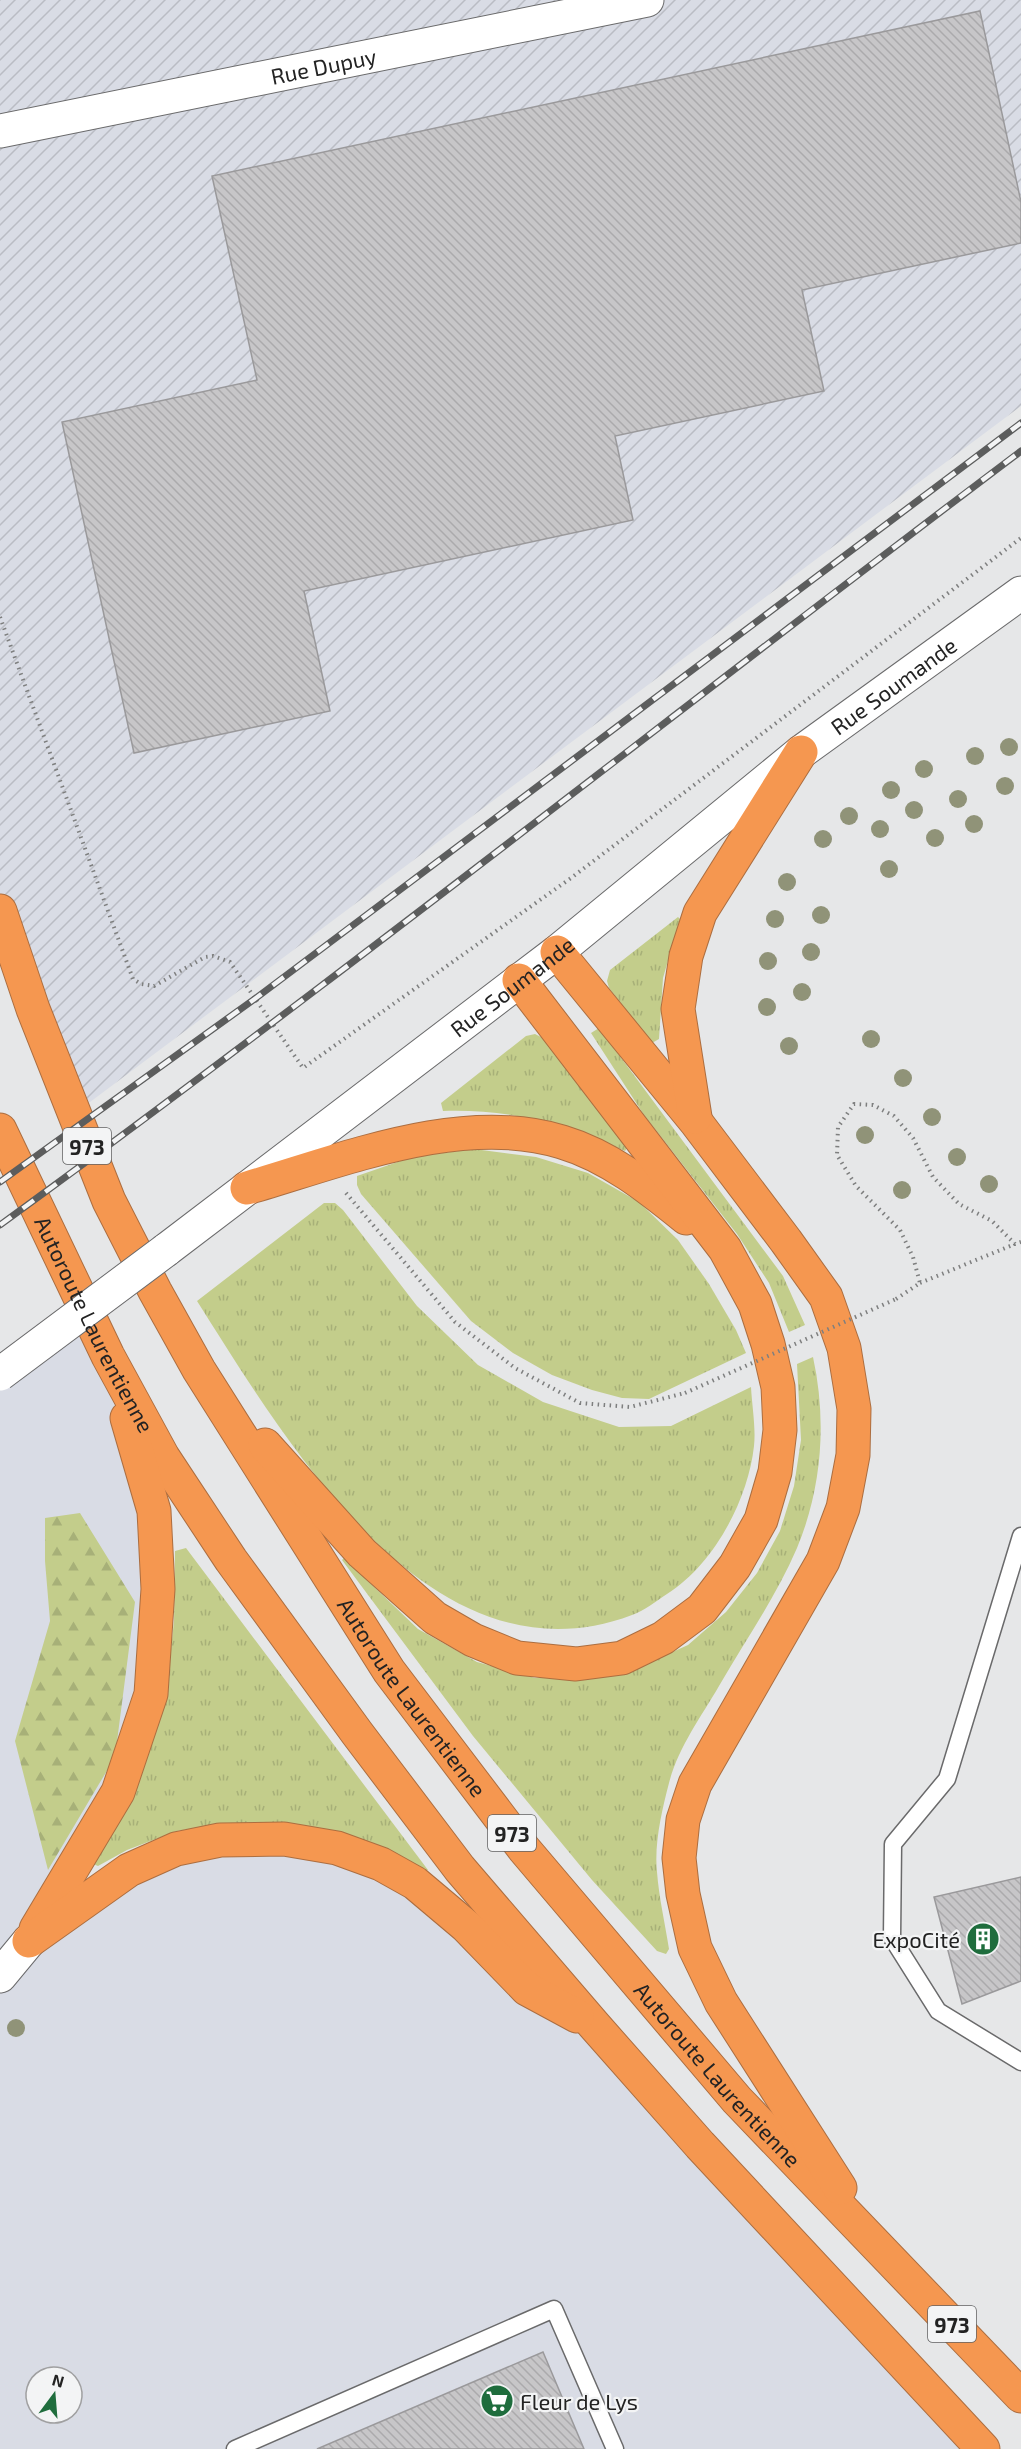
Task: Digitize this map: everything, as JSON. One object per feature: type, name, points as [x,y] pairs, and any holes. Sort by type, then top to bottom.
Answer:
[{"type":"highway","points":[[696,1122],[678,1009],[686,956],[700,913],[801,752]]},
{"type":"highway","name":"Autoroute Laurentienne","points":[[0,911],[33,1009],[109,1201],[199,1370],[389,1671],[524,1849],[737,2100],[1021,2396]]},
{"type":"highway","points":[[557,952],[696,1122],[825,1296],[844,1348],[854,1409],[853,1455],[843,1508],[823,1561],[695,1784],[683,1820],[680,1858],[683,1894],[695,1948],[721,2002],[882,2252]]},
{"type":"highway","points":[[199,1370],[362,1553],[435,1618],[473,1640],[517,1658],[576,1664],[622,1658],[663,1638],[702,1609],[735,1566],[761,1520],[775,1472],[780,1430],[778,1398],[768,1344],[755,1304],[725,1249],[519,980]]},
{"type":"highway","name":"Autoroute Laurentienne","points":[[0,1130],[108,1356],[164,1457],[238,1570],[357,1732],[460,1869],[594,2025],[708,2154],[983,2449]]},
{"type":"highway","points":[[247,1188],[416,1140],[475,1133],[521,1132],[564,1143],[612,1164],[654,1192],[725,1249]]},
{"type":"highway","points":[[29,1941],[118,1792],[151,1694],[158,1589],[154,1511],[108,1356]]},
{"type":"highway","points":[[29,1941],[129,1870],[176,1849],[220,1840],[284,1839],[337,1848],[381,1864],[415,1883],[466,1926],[527,1989],[594,2025]]},
{"type":"street","name":"Rue Dupuy","points":[[0,131],[647,0]]},
{"type":"street","name":"Rue Soumande","points":[[0,1374],[557,952],[801,752],[1021,593]]},
{"type":"street","points":[[0,1976],[29,1941]]},
{"type":"lane","points":[[1021,1536],[947,1779],[892,1844],[892,1938],[938,2011],[1021,2062]]},
{"type":"lane","points":[[235,2449],[554,2309],[615,2449]]},
{"type":"path","points":[[0,617],[133,979],[141,984],[154,986],[206,957],[213,956],[230,962],[303,1068],[571,879],[1021,538]]},
{"type":"path","points":[[920,1283],[913,1257],[900,1230],[856,1186],[837,1155],[838,1127],[854,1104],[873,1105],[894,1116],[913,1138],[933,1177],[959,1204],[992,1221],[1015,1244]]},
{"type":"path","points":[[344,1191],[455,1322],[515,1368],[580,1403],[630,1407],[685,1393],[896,1299],[920,1283],[1021,1242]]},
{"type":"shaded area","points":[[0,0],[1021,0],[1021,406],[74,1114],[0,911]]},
{"type":"shaded area","points":[[79,1316],[108,1356],[154,1511],[151,1694],[30,1939],[176,1849],[337,1848],[594,2025],[984,2449],[0,2449],[0,1374]]},
{"type":"green space","points":[[678,917],[680,919],[663,978],[659,1039],[652,1043],[609,988],[607,981],[610,970]]},
{"type":"green space","points":[[599,1028],[783,1276],[805,1325],[789,1332],[769,1283],[737,1234],[644,1115],[591,1033]]},
{"type":"green space","points":[[535,1034],[543,1038],[627,1148],[625,1151],[581,1133],[537,1120],[491,1112],[443,1111],[441,1103],[526,1036]]},
{"type":"green space","points":[[474,1149],[536,1157],[588,1173],[639,1202],[678,1240],[709,1284],[736,1330],[746,1353],[649,1399],[622,1398],[592,1390],[552,1375],[513,1353],[471,1321],[361,1194],[357,1185],[357,1176],[412,1157]]},
{"type":"green space","points":[[324,1203],[335,1203],[343,1210],[417,1306],[478,1365],[543,1402],[619,1427],[671,1426],[751,1387],[754,1446],[744,1488],[726,1530],[713,1549],[684,1582],[650,1606],[632,1615],[559,1629],[492,1618],[430,1586],[372,1539],[321,1482],[274,1420],[197,1301]]},
{"type":"green space","points":[[813,1357],[820,1405],[820,1454],[812,1502],[805,1525],[780,1584],[684,1745],[666,1793],[659,1827],[656,1861],[669,1949],[666,1954],[657,1951],[592,1880],[473,1736],[342,1560],[344,1558],[418,1629],[477,1662],[535,1678],[593,1678],[639,1667],[688,1645],[726,1612],[757,1573],[780,1531],[794,1486],[801,1440],[797,1364]]},
{"type":"green space","points":[[80,1513],[135,1602],[115,1757],[48,1870],[15,1741],[50,1621],[45,1561],[45,1518]]},
{"type":"green space","points":[[186,1548],[428,1870],[420,1873],[220,1824],[177,1831],[127,1850],[98,1866],[93,1864],[167,1686],[174,1621],[175,1551]]},
{"type":"building","points":[[980,11],[1021,202],[1021,243],[802,290],[824,391],[615,436],[633,520],[304,591],[330,711],[134,753],[62,422],[257,380],[212,176]]},
{"type":"building","name":"ExpoCité","points":[[1021,1877],[1021,1981],[962,2004],[934,1897]]},
{"type":"building","name":"Fleur de Lys","points":[[543,2352],[584,2449],[317,2449]]},
{"type":"railway","points":[[0,1182],[256,998],[1021,423]]},
{"type":"railway","points":[[0,1225],[385,938],[1021,451]]},
{"type":"place","name":"ExpoCité","points":[[983,1939]]},
{"type":"place","name":"Fleur de Lys","points":[[497,2401]]}]
